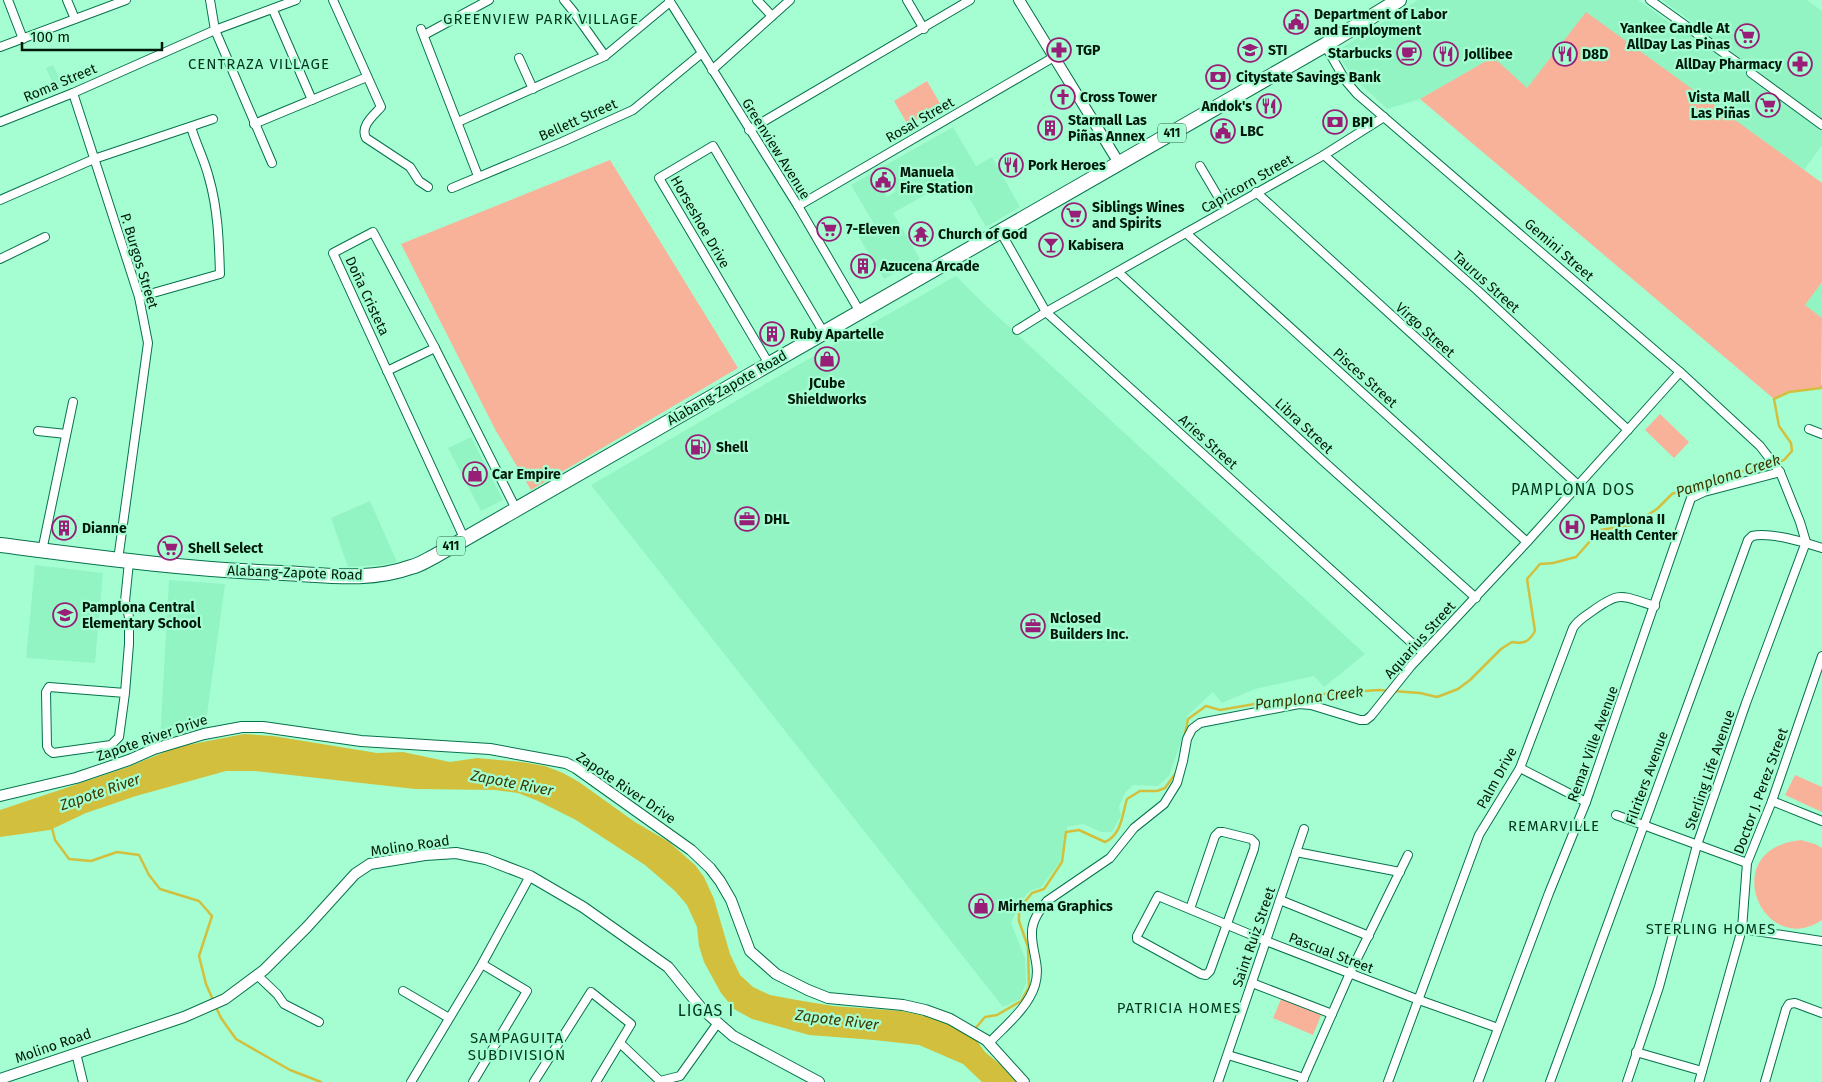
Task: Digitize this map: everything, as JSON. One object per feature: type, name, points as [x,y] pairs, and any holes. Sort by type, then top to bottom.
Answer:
[{"type":"highway","name":"Alabang-Zapote Road","points":[[0,545],[206,570],[357,576],[392,573],[412,567],[435,556],[824,333],[1400,0]]},
{"type":"main road","points":[[1019,0],[1119,163]]},
{"type":"main road","name":"Zapote River Drive","points":[[0,796],[76,778],[129,760],[154,749],[204,734],[242,727],[263,727],[361,741],[490,749],[557,761],[576,768],[691,850],[710,868],[732,900],[750,950],[776,974],[828,998],[912,1007],[936,1014],[968,1028],[988,1041],[1024,1082]]},
{"type":"main road","name":"Molino Road","points":[[0,1079],[184,1017],[225,999],[257,975],[307,927],[355,874],[370,864],[425,855],[465,854],[486,859],[530,876],[583,907],[656,957],[678,978],[702,1009],[717,1024],[751,1047],[819,1082]]},
{"type":"street","points":[[8,0],[23,39]]},
{"type":"street","points":[[67,0],[75,19]]},
{"type":"street","points":[[0,48],[126,0]]},
{"type":"street","points":[[210,0],[215,30],[272,163]]},
{"type":"street","name":"Roma Street","points":[[0,122],[73,93],[215,30],[296,0]]},
{"type":"street","points":[[333,0],[381,108],[365,126],[363,132],[366,138],[410,167],[419,181],[428,187]]},
{"type":"street","points":[[478,176],[423,32],[489,0]]},
{"type":"street","points":[[564,0],[605,56]]},
{"type":"street","points":[[757,0],[772,16]]},
{"type":"street","points":[[712,70],[790,0]]},
{"type":"street","points":[[907,0],[924,29]]},
{"type":"street","points":[[750,130],[924,29],[970,0]]},
{"type":"street","points":[[1650,0],[1742,66]]},
{"type":"street","points":[[458,122],[605,56],[669,1]]},
{"type":"street","name":"Greenview Avenue","points":[[669,1],[798,206],[860,312]]},
{"type":"street","points":[[273,10],[312,100]]},
{"type":"street","name":"Gemini Street","points":[[1325,45],[1345,80],[1357,94],[1526,237],[1680,372],[1760,446],[1778,469]]},
{"type":"street","name":"Bellett Street","points":[[452,188],[633,110],[702,53]]},
{"type":"street","name":"Rosal Street","points":[[798,206],[1054,57]]},
{"type":"street","points":[[519,58],[533,89]]},
{"type":"street","points":[[1751,73],[1822,125]]},
{"type":"street","points":[[254,124],[367,77]]},
{"type":"street","name":"P. Burgos Street","points":[[73,93],[140,297],[148,344],[124,561],[125,599],[129,618],[125,693],[119,734],[113,744],[53,753],[49,750],[47,746],[46,701],[46,692],[49,688],[125,693]]},
{"type":"street","name":"Capricorn Street","points":[[1017,330],[1256,192],[1324,155],[1384,117]]},
{"type":"street","points":[[0,200],[94,159],[213,119]]},
{"type":"street","points":[[140,297],[220,274],[214,200],[209,177],[190,127]]},
{"type":"street","name":"Horseshoe Drive","points":[[769,364],[658,178],[714,146],[824,333]]},
{"type":"street","name":"Taurus Street","points":[[1324,155],[1478,290],[1628,430]]},
{"type":"street","points":[[1200,166],[1226,210]]},
{"type":"street","name":"Virgo Street","points":[[1256,192],[1578,485]]},
{"type":"street","name":"Aries Street","points":[[1000,231],[1046,312],[1423,653]]},
{"type":"street","name":"Doña Cristeta","points":[[464,538],[333,253],[373,232],[435,348],[516,509]]},
{"type":"street","name":"Pisces Street","points":[[1186,233],[1527,542]]},
{"type":"street","points":[[0,259],[45,237]]},
{"type":"street","name":"Libra Street","points":[[1118,272],[1322,460],[1476,598]]},
{"type":"street","points":[[387,371],[435,348]]},
{"type":"street","name":"Aquarius Street","points":[[988,1041],[1024,1006],[1035,986],[1038,969],[1032,932],[1034,922],[1040,911],[1048,901],[1110,858],[1134,828],[1164,804],[1177,783],[1184,761],[1187,739],[1192,729],[1206,721],[1299,704],[1311,705],[1360,720],[1366,720],[1372,716],[1411,666],[1476,598],[1680,372]]},
{"type":"street","points":[[42,551],[73,402]]},
{"type":"street","points":[[1809,428],[1822,434]]},
{"type":"street","points":[[38,431],[66,434]]},
{"type":"street","points":[[1778,469],[1799,519],[1806,542],[1822,548]]},
{"type":"street","name":"Remar Ville Avenue","points":[[1478,1082],[1549,893],[1586,802],[1691,498],[1704,492],[1778,469]]},
{"type":"street","name":"Filriters Avenue","points":[[1550,1082],[1748,540],[1752,536],[1758,535],[1806,542]]},
{"type":"street","name":"Sterling Life Avenue","points":[[1628,1082],[1636,1052],[1659,987],[1697,845],[1746,703],[1806,542]]},
{"type":"street","name":"Palm Drive","points":[[1388,1082],[1479,835],[1520,768],[1575,624],[1613,598],[1624,597],[1655,606]]},
{"type":"street","name":"Doctor J. Perez Street","points":[[1699,1082],[1742,929],[1747,863],[1818,681],[1822,656]]},
{"type":"street","points":[[1520,768],[1586,802]]},
{"type":"street","points":[[1772,801],[1822,821]]},
{"type":"street","points":[[1616,815],[1747,863]]},
{"type":"street","name":"Saint Ruiz Street","points":[[1218,1082],[1304,829]]},
{"type":"street","points":[[1190,908],[1215,836],[1219,832],[1251,839],[1255,843],[1227,925]]},
{"type":"street","points":[[1296,852],[1400,872]]},
{"type":"street","points":[[1228,1055],[1303,1080],[1350,973],[1408,855]]},
{"type":"street","points":[[411,1082],[482,964],[530,876]]},
{"type":"street","name":"Pascual Street","points":[[1227,925],[1210,971],[1206,975],[1137,939],[1158,896],[1266,941],[1419,1000],[1498,1028]]},
{"type":"street","points":[[1280,900],[1369,936]]},
{"type":"street","points":[[1742,929],[1822,942]]},
{"type":"street","points":[[473,1082],[527,991],[482,964]]},
{"type":"street","points":[[257,975],[277,994],[284,1004],[319,1022]]},
{"type":"street","points":[[1252,983],[1332,1014]]},
{"type":"street","points":[[403,991],[449,1018]]},
{"type":"street","points":[[534,1082],[592,992],[631,1024],[596,1082]]},
{"type":"street","points":[[1765,1082],[1789,1004],[1795,1003],[1822,1013]]},
{"type":"street","points":[[620,1044],[659,1082],[680,1076],[717,1024]]},
{"type":"street","points":[[1636,1052],[1702,1071]]},
{"type":"street","points":[[76,1053],[83,1082]]},
{"type":"street","points":[[680,1076],[686,1082]]},
{"type":"shaded area","points":[[1418,0],[1638,0],[1687,35],[1695,24],[1662,0],[1807,0],[1822,11],[1822,145],[1804,170],[1822,183],[1822,318],[1524,93],[1494,57],[1420,99],[1387,109],[1353,77],[1342,61],[1339,54],[1340,49]]},
{"type":"shaded area","points":[[1586,12],[1822,183],[1822,282],[1805,305],[1822,318],[1821,388],[1789,392],[1774,399],[1420,99],[1493,57],[1527,88]]},
{"type":"shaded area","points":[[53,65],[63,87],[56,90],[46,68]]},
{"type":"shaded area","points":[[927,81],[941,105],[908,125],[894,101]]},
{"type":"shaded area","points":[[953,127],[976,166],[992,157],[1020,207],[986,227],[957,177],[893,213],[920,259],[884,279],[857,234],[874,224],[851,185],[872,173],[887,197],[896,191],[882,167]]},
{"type":"shaded area","points":[[610,160],[738,368],[531,490],[496,431],[401,244]]},
{"type":"shaded area","points":[[956,276],[1365,654],[1324,687],[1314,676],[1255,689],[1222,703],[1213,692],[1187,716],[1182,740],[1169,776],[1158,786],[1133,785],[1125,793],[1119,807],[1121,816],[1112,832],[1101,832],[1083,824],[1067,827],[1060,862],[1041,887],[1030,891],[1013,910],[1016,912],[1011,923],[1025,958],[1026,983],[1020,999],[1003,1007],[591,485]]},
{"type":"shaded area","points":[[1660,414],[1689,442],[1674,458],[1645,430]]},
{"type":"shaded area","name":"Car Empire","points":[[471,437],[503,500],[481,511],[448,448]]},
{"type":"shaded area","points":[[370,501],[397,562],[348,567],[331,518]]},
{"type":"shaded area","name":"Pamplona II Health Center","points":[[1573,515],[1585,526],[1572,541],[1559,529],[1567,516],[1570,518]]},
{"type":"shaded area","name":"Pamplona Central Elementary School","points":[[35,565],[103,573],[95,663],[26,658]]},
{"type":"shaded area","points":[[169,580],[225,584],[205,729],[160,740]]},
{"type":"shaded area","points":[[1795,775],[1822,787],[1822,812],[1785,795]]},
{"type":"shaded area","points":[[1801,840],[1822,848],[1822,920],[1801,928],[1782,926],[1767,915],[1757,898],[1754,880],[1760,862],[1775,848]]},
{"type":"shaded area","points":[[1282,997],[1322,1013],[1313,1035],[1273,1018]]},
{"type":"water","name":"Zapote River","points":[[244,734],[273,736],[377,753],[403,752],[450,762],[477,758],[522,762],[545,766],[563,773],[579,782],[635,822],[669,842],[695,865],[704,877],[714,899],[730,954],[740,975],[753,987],[770,995],[797,1000],[833,1006],[902,1011],[934,1018],[971,1033],[985,1052],[1002,1066],[1016,1082],[982,1082],[963,1064],[919,1045],[809,1035],[752,1019],[734,1009],[721,993],[704,962],[699,946],[697,927],[687,905],[675,891],[645,865],[576,820],[518,793],[495,790],[415,789],[255,771],[226,771],[136,796],[86,813],[50,830],[0,837],[0,810],[128,767],[177,747]]},
{"type":"waterway","name":"Pamplona Creek","points":[[1181,752],[1188,719],[1206,706],[1220,710],[1307,695],[1379,690],[1420,693],[1437,697],[1458,689],[1470,680],[1501,649],[1512,642],[1520,643],[1526,641],[1533,635],[1535,631],[1527,579],[1540,564],[1576,557],[1600,530],[1632,525],[1657,509],[1672,494],[1724,475],[1760,468],[1784,460],[1792,451],[1791,443],[1779,426],[1774,399],[1789,392],[1821,388],[1822,386]]},
{"type":"waterway","name":"Pamplona Creek","points":[[974,1030],[985,1017],[997,1015],[1021,1001],[1029,987],[1028,947],[1019,921],[1019,909],[1032,893],[1044,889],[1062,862],[1066,832],[1079,830],[1105,842],[1111,839],[1118,829],[1127,799],[1140,791],[1157,791],[1165,788],[1178,770]]},
{"type":"waterway","points":[[52,828],[55,840],[69,859],[91,861],[117,852],[139,855],[149,875],[160,889],[199,901],[212,916],[199,956],[206,984],[213,1000]]},
{"type":"waterway","points":[[215,1005],[221,1018],[236,1039],[290,1070],[321,1082]]},
{"type":"place","name":"Department of Labor and Employment","points":[[1296,22]]},
{"type":"place","name":"Yankee Candle At AllDay Las Pinas","points":[[1747,36]]},
{"type":"place","name":"TGP","points":[[1059,50]]},
{"type":"place","name":"STI","points":[[1250,50]]},
{"type":"place","name":"Starbucks","points":[[1409,53]]},
{"type":"place","name":"Jollibee","points":[[1446,54]]},
{"type":"place","name":"D8D","points":[[1565,54]]},
{"type":"place","name":"AllDay Pharmacy","points":[[1800,64]]},
{"type":"place","name":"Citystate Savings Bank","points":[[1218,77]]},
{"type":"place","name":"Cross Tower","points":[[1063,97]]},
{"type":"place","name":"Vista Mall Las Piñas","points":[[1768,105]]},
{"type":"place","name":"Andok's","points":[[1269,106]]},
{"type":"place","name":"BPI","points":[[1335,122]]},
{"type":"place","name":"Starmall Las Piñas Annex","points":[[1050,128]]},
{"type":"place","name":"LBC","points":[[1223,131]]},
{"type":"place","name":"Pork Heroes","points":[[1011,165]]},
{"type":"place","name":"Manuela Fire Station","points":[[883,180]]},
{"type":"place","name":"Siblings Wines and Spirits","points":[[1074,215]]},
{"type":"place","name":"7-Eleven","points":[[829,229]]},
{"type":"place","name":"Church of God","points":[[921,234]]},
{"type":"place","name":"Kabisera","points":[[1051,245]]},
{"type":"place","name":"Azucena Arcade","points":[[863,266]]},
{"type":"place","name":"Ruby Apartelle","points":[[772,334]]},
{"type":"place","name":"JCube Shieldworks","points":[[827,359]]},
{"type":"place","name":"Shell","points":[[698,447]]},
{"type":"place","name":"Car Empire","points":[[475,474]]},
{"type":"place","name":"DHL","points":[[747,519]]},
{"type":"place","name":"Pamplona II Health Center","points":[[1572,527]]},
{"type":"place","name":"Dianne","points":[[64,528]]},
{"type":"place","name":"Shell Select","points":[[170,548]]},
{"type":"place","name":"Pamplona Central Elementary School","points":[[65,615]]},
{"type":"place","name":"Nclosed Builders Inc.","points":[[1033,626]]},
{"type":"place","name":"Mirhema Graphics","points":[[981,906]]},
{"type":"district","name":"GREENVIEW PARK VILLAGE","points":[[541,19]]},
{"type":"district","name":"CENTRAZA VILLAGE","points":[[259,64]]},
{"type":"district","name":"PAMPLONA DOS","points":[[1573,489]]},
{"type":"district","name":"REMARVILLE","points":[[1554,826]]},
{"type":"district","name":"STERLING HOMES","points":[[1711,929]]},
{"type":"district","name":"PATRICIA HOMES","points":[[1179,1008]]},
{"type":"district","name":"LIGAS I","points":[[706,1010]]},
{"type":"district","name":"SAMPAGUITA SUBDIVISION","points":[[517,1046]]}]
